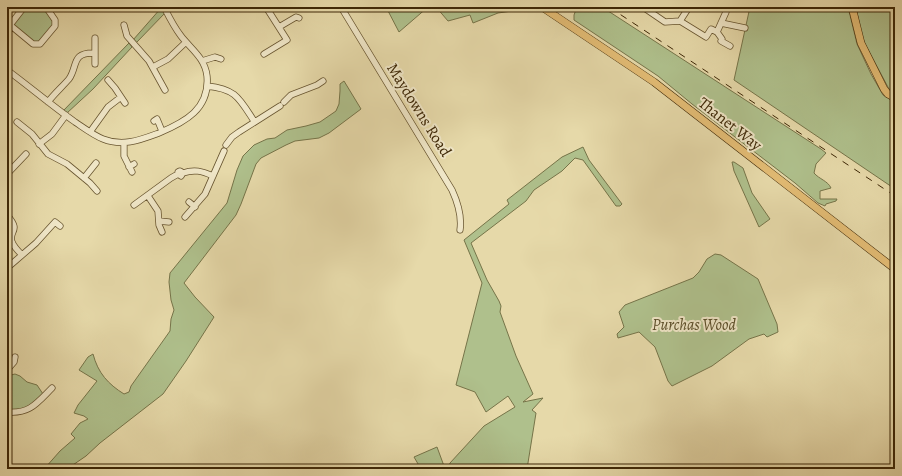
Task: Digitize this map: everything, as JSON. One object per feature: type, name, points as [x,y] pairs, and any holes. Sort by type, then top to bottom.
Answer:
[{"type":"main road","name":"Thanet Way","points":[[542,7],[654,82],[895,269]]},
{"type":"main road","points":[[852,7],[861,43],[884,89],[888,94],[895,98]]},
{"type":"street","points":[[7,36],[10,25],[24,7]]},
{"type":"street","points":[[10,25],[33,44],[40,44],[55,26],[53,17],[46,7]]},
{"type":"street","points":[[264,54],[287,40],[266,7]]},
{"type":"street","name":"Maydowns Road","points":[[341,7],[457,199],[461,221],[460,230]]},
{"type":"street","points":[[643,7],[665,22],[680,21],[706,37],[711,29],[717,32],[722,39],[721,41],[730,46]]},
{"type":"street","points":[[680,21],[689,7]]},
{"type":"street","points":[[7,70],[90,132],[108,141],[124,143],[137,141],[180,124],[192,115],[201,104],[207,86],[207,75],[202,61],[177,30],[164,8]]},
{"type":"street","points":[[717,32],[726,12]]},
{"type":"street","points":[[279,27],[296,17],[299,18]]},
{"type":"street","points":[[721,23],[745,28]]},
{"type":"street","points":[[124,25],[127,36],[140,47],[165,90]]},
{"type":"street","points":[[93,42],[95,64]]},
{"type":"street","points":[[153,67],[168,59],[186,42]]},
{"type":"street","points":[[48,102],[72,74],[77,60],[82,55],[88,53],[95,54]]},
{"type":"street","points":[[202,61],[215,57],[222,58]]},
{"type":"street","points":[[112,81],[125,103]]},
{"type":"street","points":[[185,217],[205,194],[225,148],[236,134],[282,104],[291,95],[317,85],[323,81]]},
{"type":"street","points":[[207,86],[228,90],[243,99],[254,121]]},
{"type":"street","points":[[90,132],[108,107],[121,97]]},
{"type":"street","points":[[39,144],[52,134],[66,115]]},
{"type":"street","points":[[154,121],[157,119],[162,131]]},
{"type":"street","points":[[17,122],[32,134],[48,154],[67,164],[97,191]]},
{"type":"street","points":[[124,143],[124,156],[132,168]]},
{"type":"street","points":[[7,174],[26,154]]},
{"type":"street","points":[[84,178],[95,167]]},
{"type":"street","points":[[134,205],[171,178],[180,174],[192,170],[200,171],[213,176]]},
{"type":"street","points":[[148,196],[158,211],[162,232]]},
{"type":"street","points":[[189,202],[195,206]]},
{"type":"street","points":[[7,215],[13,222],[15,229],[12,241],[22,256]]},
{"type":"street","points":[[159,221],[169,222]]},
{"type":"street","points":[[7,268],[36,243],[55,222],[60,226]]},
{"type":"street","points":[[7,370],[14,366],[15,357]]},
{"type":"street","points":[[7,412],[23,412],[32,408],[53,389],[47,383]]},
{"type":"green space","points":[[25,7],[45,7],[54,21],[53,29],[36,44],[12,24]]},
{"type":"green space","points":[[386,7],[428,7],[399,32]]},
{"type":"green space","points":[[436,7],[533,8],[498,13],[473,23],[470,15],[448,21]]},
{"type":"green space","points":[[577,7],[602,7],[821,149],[826,153],[816,164],[814,173],[831,188],[820,191],[820,199],[837,199],[836,201],[826,204],[825,206],[818,203],[795,183],[658,76],[574,20]]},
{"type":"green space","points":[[750,7],[848,7],[857,44],[871,74],[883,95],[895,100],[895,189],[734,80]]},
{"type":"green space","points":[[856,7],[895,7],[895,93],[889,89],[865,44],[861,33]]},
{"type":"green space","points":[[161,8],[165,13],[136,43],[133,40]]},
{"type":"green space","points":[[129,43],[132,47],[93,89],[67,113],[63,111]]},
{"type":"green space","points":[[344,81],[361,109],[329,133],[319,138],[295,141],[261,158],[256,164],[236,215],[184,283],[214,317],[163,394],[100,443],[86,456],[67,469],[15,469],[11,466],[45,468],[60,451],[75,438],[71,434],[80,423],[88,419],[74,413],[78,405],[97,381],[79,370],[88,357],[93,354],[98,367],[108,382],[124,394],[129,392],[131,386],[170,331],[171,319],[174,310],[169,282],[170,273],[227,203],[243,156],[254,145],[267,139],[275,138],[287,130],[320,122],[336,111],[339,104],[340,84]]},
{"type":"green space","points":[[583,147],[589,160],[622,204],[620,206],[616,206],[583,160],[575,158],[562,171],[534,190],[526,201],[471,243],[487,280],[499,301],[501,306],[500,312],[516,356],[533,394],[523,402],[543,398],[532,410],[536,413],[527,469],[448,469],[450,463],[484,426],[515,407],[508,396],[486,412],[475,392],[456,385],[482,283],[464,240],[509,204],[507,200],[562,157]]},
{"type":"green space","points":[[732,162],[743,168],[752,193],[770,219],[759,227],[734,171]]},
{"type":"green space","name":"Purchas Wood","points":[[715,254],[721,255],[758,279],[777,324],[778,332],[767,337],[764,334],[749,339],[712,366],[672,386],[668,381],[655,347],[639,332],[618,338],[617,334],[624,327],[619,312],[625,305],[693,278],[699,272],[707,259]]},
{"type":"green space","points":[[15,374],[27,382],[37,385],[43,394],[28,408],[7,410],[7,380],[11,375]]},
{"type":"green space","points":[[437,447],[444,466],[443,469],[421,469],[414,457]]},
{"type":"railway","points":[[609,7],[895,196]]}]
